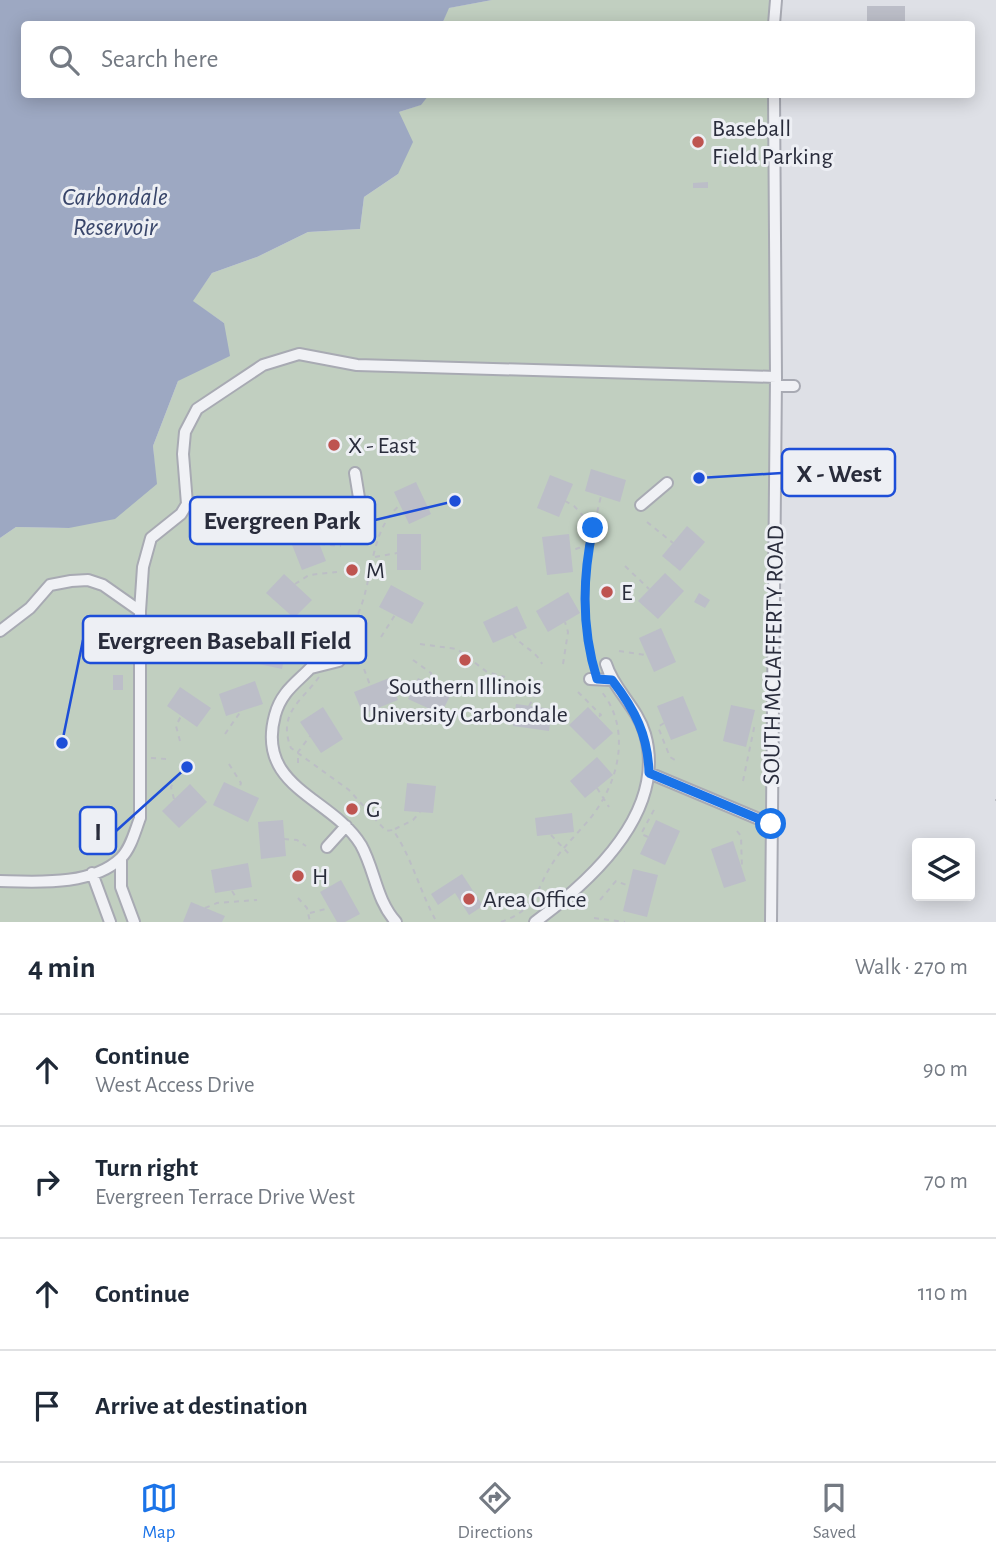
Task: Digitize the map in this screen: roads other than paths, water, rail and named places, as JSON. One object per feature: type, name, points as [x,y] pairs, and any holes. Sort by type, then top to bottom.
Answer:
[{"type":"street","points":[[774,21],[776,0]]},
{"type":"street","name":"SOUTH MCLAFFERTY ROAD","points":[[772,922],[776,381],[774,98]]},
{"type":"street","points":[[0,881],[74,879],[121,858],[132,841],[140,818],[140,611],[143,568],[151,538],[181,514],[187,504],[183,454],[185,432],[197,409],[263,365],[299,354],[357,365],[776,381],[794,386]]},
{"type":"street","points":[[355,472],[360,504]]},
{"type":"street","points":[[642,505],[667,483]]},
{"type":"street","points":[[0,631],[30,608],[50,585],[71,581],[88,580],[103,585],[140,611]]},
{"type":"street","points":[[322,636],[318,659],[287,688],[279,703],[273,727],[275,752],[289,781],[345,826],[365,853],[382,902],[396,922]]},
{"type":"street","points":[[308,668],[339,662]]},
{"type":"street","points":[[535,922],[582,882],[613,850],[639,809],[649,773],[648,750],[639,720],[612,680],[606,664]]},
{"type":"street","points":[[594,679],[612,680]]},
{"type":"street","points":[[649,773],[771,824]]},
{"type":"street","points":[[327,846],[345,826]]},
{"type":"street","points":[[121,858],[121,887],[134,922]]},
{"type":"street","points":[[92,873],[110,922]]},
{"type":"water","name":"Carbondale Reservoir","points":[[0,0],[492,0],[449,8],[443,21],[21,21],[21,98],[427,98],[421,105],[399,112],[413,142],[398,174],[364,197],[360,229],[308,232],[257,257],[212,273],[193,301],[224,323],[230,356],[178,381],[153,446],[157,484],[115,519],[69,528],[16,527],[0,538]]},
{"type":"place","name":"Baseball Field Parking","points":[[698,142]]},
{"type":"place","name":"X - East","points":[[334,445]]},
{"type":"place","name":"X - West","points":[[699,478]]},
{"type":"place","name":"Evergreen Park","points":[[455,501]]},
{"type":"place","name":"M","points":[[352,570]]},
{"type":"place","name":"E","points":[[607,592]]},
{"type":"place","name":"Southern Illinois University Carbondale","points":[[465,660]]},
{"type":"place","name":"Evergreen Baseball Field","points":[[62,743]]},
{"type":"place","name":"I","points":[[187,767]]},
{"type":"place","name":"G","points":[[352,809]]},
{"type":"place","name":"H","points":[[298,876]]},
{"type":"place","name":"Area Office","points":[[469,899]]}]
